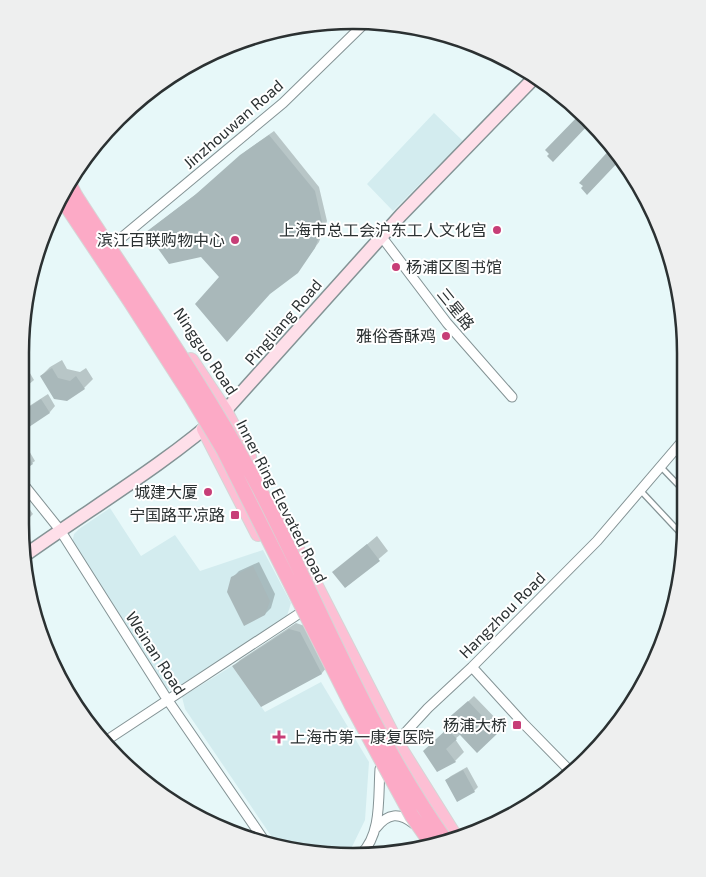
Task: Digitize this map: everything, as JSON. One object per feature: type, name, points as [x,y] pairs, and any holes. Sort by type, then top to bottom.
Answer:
[{"type":"highway","name":"Inner Ring Elevated Road","points":[[70,194],[211,403],[261,492],[366,705],[420,802],[442,835]]},
{"type":"highway","name":"Inner Ring Elevated Road","points":[[70,194],[130,301],[191,396],[224,452],[352,706],[408,808],[428,839]]},
{"type":"main road","name":"Pingliang Road","points":[[30,552],[128,485],[204,429],[225,411],[381,236],[531,82]]},
{"type":"main road","name":"Ningguo Road","points":[[76,185],[225,411],[396,742],[452,832]]},
{"type":"main road","points":[[63,207],[102,264],[204,429],[380,769],[427,839]]},
{"type":"street","name":"Jinzhouwan Road","points":[[114,244],[283,103],[359,29]]},
{"type":"street","name":"三星路","points":[[381,236],[447,323],[512,397]]},
{"type":"street","name":"Hangzhou Road","points":[[366,848],[376,828],[380,769],[396,742],[597,541],[677,448]]},
{"type":"street","name":"Weinan Road","points":[[29,491],[60,530],[168,699],[260,834]]},
{"type":"street","points":[[109,738],[300,613]]},
{"type":"street","points":[[472,667],[567,768]]},
{"type":"street","points":[[376,828],[382,820],[390,816],[400,816],[415,824]]},
{"type":"lane","points":[[661,467],[677,484]]},
{"type":"lane","points":[[641,491],[677,529]]},
{"type":"shaded area","points":[[434,113],[463,141],[393,211],[367,184]]},
{"type":"shaded area","points":[[110,508],[141,556],[175,535],[200,571],[263,550],[291,603],[287,616],[176,689],[166,689],[72,544],[74,534],[79,529]]},
{"type":"shaded area","name":"上海市第一康复医院","points":[[232,666],[265,712],[321,682],[369,762],[365,820],[351,848],[332,848],[272,838],[185,709],[182,697]]},
{"type":"building","points":[[576,118],[586,128],[553,162],[547,156],[549,154],[545,150]]},
{"type":"building","name":"滨江百联购物中心","points":[[269,135],[315,191],[323,226],[315,248],[298,273],[270,294],[227,342],[195,304],[219,277],[201,257],[169,264],[146,232],[195,195],[240,155]]},
{"type":"building","points":[[607,152],[616,164],[587,195],[581,188],[583,186],[579,183]]},
{"type":"building","points":[[52,368],[58,378],[70,381],[76,376],[85,389],[67,401],[54,399],[40,376]]},
{"type":"building","points":[[41,399],[50,413],[29,427],[29,407]]},
{"type":"building","points":[[29,457],[33,464],[29,467]]},
{"type":"building","points":[[367,544],[380,561],[345,588],[332,572]]},
{"type":"building","points":[[253,566],[270,601],[265,615],[244,626],[227,592],[231,577]]},
{"type":"building","points":[[289,629],[300,632],[322,674],[261,707],[232,666]]},
{"type":"building","points":[[468,701],[498,733],[477,753],[446,720]]},
{"type":"building","points":[[447,729],[457,739],[446,749],[456,762],[437,772],[423,751]]},
{"type":"building","points":[[463,770],[475,792],[457,802],[445,780]]},
{"type":"place","name":"上海市总工会沪东工人文化宫","points":[[497,230]]},
{"type":"place","name":"滨江百联购物中心","points":[[235,240]]},
{"type":"place","name":"杨浦区图书馆","points":[[396,267]]},
{"type":"place","name":"雅俗香酥鸡","points":[[446,336]]},
{"type":"place","name":"城建大厦","points":[[208,492]]},
{"type":"place","name":"宁国路平凉路","points":[[235,515]]},
{"type":"place","name":"杨浦大桥","points":[[517,725]]},
{"type":"place","name":"上海市第一康复医院","points":[[279,737]]}]
